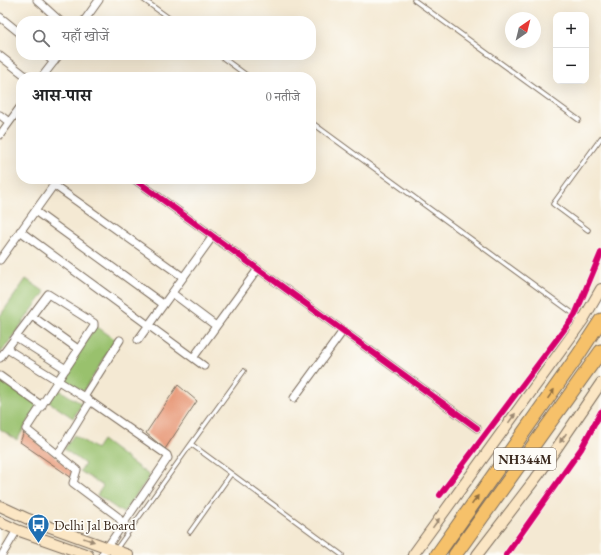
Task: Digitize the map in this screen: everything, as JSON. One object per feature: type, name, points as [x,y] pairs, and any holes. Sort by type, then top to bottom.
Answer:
[{"type":"highway","name":"NH344M","points":[[436,555],[579,354],[601,320]]},
{"type":"highway","name":"NH344M","points":[[455,555],[601,351]]},
{"type":"street","points":[[37,0],[55,16]]},
{"type":"street","points":[[88,16],[99,0]]},
{"type":"street","points":[[0,17],[16,30]]},
{"type":"street","points":[[0,56],[21,72]]},
{"type":"street","points":[[46,72],[54,62],[52,60]]},
{"type":"street","points":[[0,135],[16,113]]},
{"type":"street","points":[[0,114],[9,122]]},
{"type":"street","points":[[0,260],[55,184]]},
{"type":"street","points":[[59,184],[183,277]]},
{"type":"street","points":[[141,184],[477,428]]},
{"type":"street","points":[[35,211],[163,304]]},
{"type":"street","points":[[20,231],[204,366]]},
{"type":"street","points":[[138,340],[213,236]]},
{"type":"street","points":[[193,358],[258,269]]},
{"type":"street","points":[[413,555],[583,320],[601,289]]},
{"type":"street","points":[[172,293],[216,326]]},
{"type":"street","points":[[0,358],[47,294],[94,322],[94,326],[26,429],[77,470],[74,483],[117,516],[123,524]]},
{"type":"street","points":[[32,316],[78,349]]},
{"type":"street","points":[[294,398],[343,331]]},
{"type":"street","points":[[16,337],[66,369]]},
{"type":"street","points":[[58,454],[120,340]]},
{"type":"street","points":[[7,349],[58,380],[140,435],[168,457],[123,524],[109,552]]},
{"type":"street","points":[[0,376],[42,406]]},
{"type":"street","points":[[477,555],[539,474],[601,382]]},
{"type":"street","points":[[0,506],[28,520],[109,552],[128,555]]},
{"type":"street","points":[[0,522],[17,530],[88,555]]},
{"type":"street","points":[[2,555],[17,530]]},
{"type":"lane","points":[[144,0],[166,16]]},
{"type":"lane","points":[[414,0],[579,120]]},
{"type":"lane","points":[[226,60],[243,72]]},
{"type":"lane","points":[[316,126],[583,320]]},
{"type":"lane","points":[[588,230],[554,204],[601,138]]},
{"type":"lane","points":[[109,552],[244,371]]},
{"type":"lane","points":[[191,444],[342,555]]},
{"type":"lane","points":[[190,532],[231,474]]},
{"type":"green space","points":[[26,279],[45,292],[0,354],[0,316]]},
{"type":"green space","points":[[96,326],[116,340],[83,392],[62,378]]},
{"type":"green space","points":[[0,376],[39,403],[17,440],[0,429]]},
{"type":"green space","points":[[58,389],[82,404],[73,418],[49,402]]},
{"type":"green space","points":[[74,435],[96,449],[102,440],[150,476],[123,513],[97,495],[103,486],[80,471],[85,464],[64,449]]},
{"type":"building","points":[[178,385],[197,401],[165,449],[146,433]]},
{"type":"building","points":[[24,432],[74,471],[72,478],[20,442]]},
{"type":"cycle path","points":[[141,184],[477,428]]},
{"type":"cycle path","points":[[440,495],[575,315],[601,253]]},
{"type":"cycle path","points":[[506,555],[581,449],[601,412]]},
{"type":"place","name":"Delhi Jal Board","points":[[38,544]]}]
